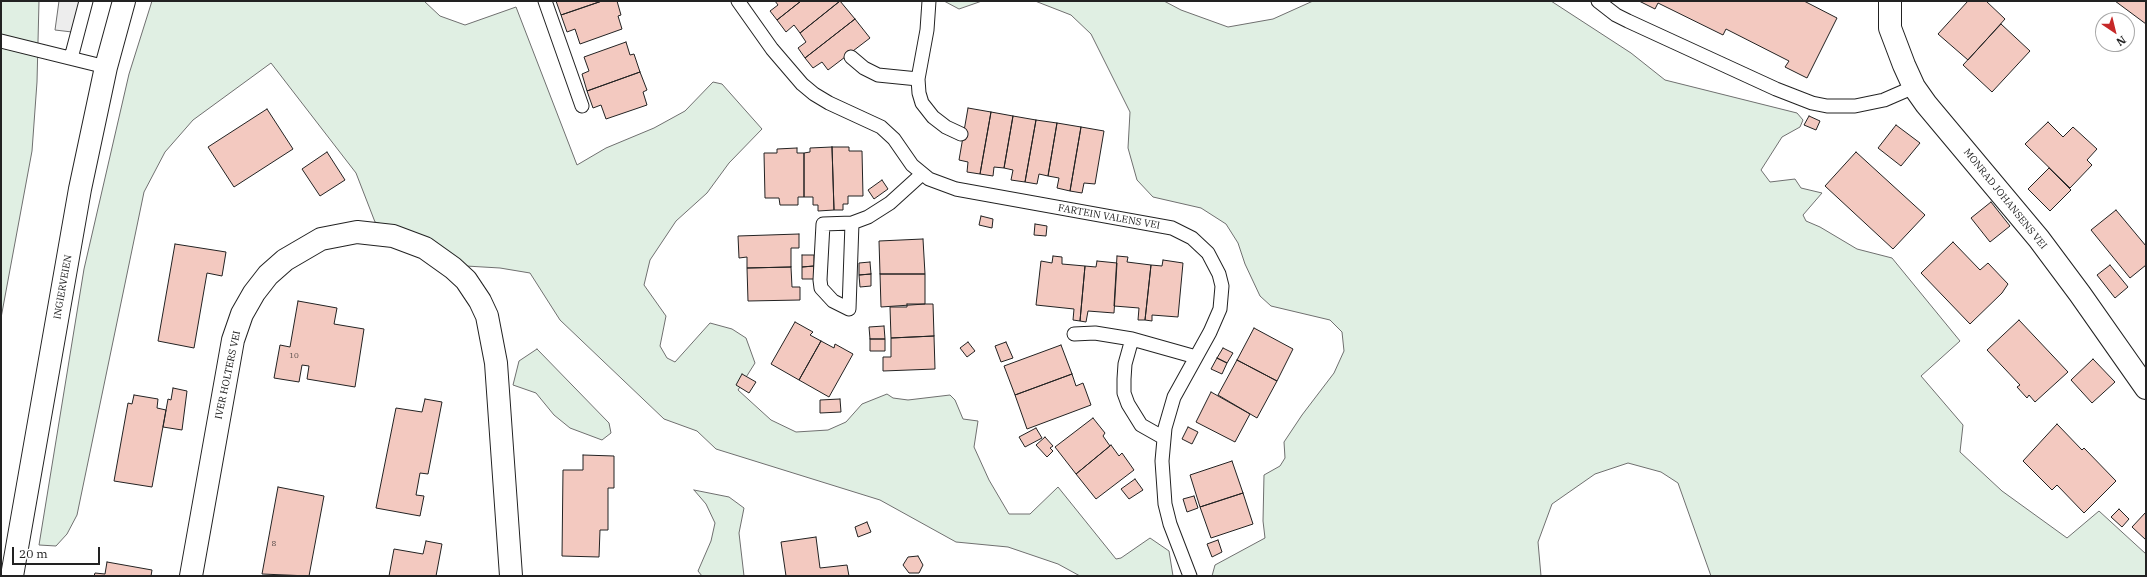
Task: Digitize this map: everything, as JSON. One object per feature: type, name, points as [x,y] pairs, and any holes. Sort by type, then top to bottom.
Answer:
[{"type":"street","name":"INGIERVEIEN","points":[[12,576],[80,188],[106,67],[124,1]]},
{"type":"street","name":"MONRAD JOHANSENS VEI","points":[[1890,1],[1890,28],[1914,87],[1926,104],[2039,239],[2080,294],[2146,388]]},
{"type":"street","name":"IVER HOLTERS VEI","points":[[191,576],[233,340],[242,314],[254,293],[268,275],[285,260],[321,239],[357,232],[393,236],[425,248],[458,272],[470,285],[487,316],[496,363],[511,576]]},
{"type":"lane","points":[[71,58],[86,1]]},
{"type":"lane","points":[[545,1],[582,106]]},
{"type":"lane","name":"FARTEIN VALENS VEI","points":[[738,1],[772,49],[802,84],[829,103],[881,127],[890,134],[912,165],[922,174],[937,183],[956,189],[1156,224],[1177,230],[1192,238],[1208,253],[1219,274],[1222,286],[1220,309],[1216,321],[1174,397],[1164,438],[1163,475],[1165,504],[1177,544],[1190,576]]},
{"type":"lane","points":[[929,1],[927,30],[918,79],[919,93],[922,103],[933,117],[946,128],[962,134]]},
{"type":"lane","points":[[1598,1],[1628,21],[1776,89],[1812,103],[1827,106],[1855,106],[1884,100],[1914,87]]},
{"type":"lane","points":[[1,41],[106,67]]},
{"type":"lane","points":[[851,57],[864,68],[878,75],[918,79]]},
{"type":"lane","points":[[852,223],[848,309],[832,301],[825,294],[820,280],[823,224],[852,223],[878,212],[900,195],[922,174]]},
{"type":"lane","points":[[1074,334],[1095,333],[1132,339],[1196,357]]},
{"type":"lane","points":[[1132,339],[1125,364],[1124,393],[1128,404],[1141,425],[1164,438]]},
{"type":"green space","points":[[1,1],[39,1],[37,82],[32,151],[1,318]]},
{"type":"green space","points":[[152,1],[424,1],[440,16],[465,25],[516,7],[577,165],[606,148],[654,128],[685,111],[713,82],[722,84],[762,129],[729,163],[707,193],[676,221],[650,260],[644,285],[666,316],[660,346],[667,358],[675,362],[710,323],[732,329],[746,338],[755,363],[738,390],[771,420],[796,432],[828,430],[846,422],[862,404],[887,394],[893,398],[908,400],[950,395],[955,400],[963,419],[978,421],[974,447],[989,480],[1009,514],[1030,514],[1058,487],[1116,559],[1121,558],[1150,538],[1169,551],[1173,576],[1080,576],[1058,564],[1008,547],[956,542],[880,500],[716,449],[697,431],[664,419],[560,320],[530,273],[500,268],[466,266],[404,230],[375,222],[356,173],[271,63],[193,120],[165,152],[144,192],[77,515],[67,534],[56,546],[39,545],[84,269],[129,74]]},
{"type":"green space","points":[[944,1],[982,1],[959,9]]},
{"type":"green space","points":[[1035,1],[1164,1],[1181,10],[1228,27],[1273,19],[1313,1],[1551,1],[1631,53],[1665,80],[1797,113],[1803,120],[1800,127],[1782,137],[1761,170],[1770,182],[1795,179],[1801,188],[1822,193],[1803,215],[1806,221],[1820,227],[1857,249],[1892,258],[1960,341],[1921,376],[1963,425],[1960,452],[2002,491],[2067,538],[2099,511],[2146,554],[2146,576],[1711,576],[1678,483],[1661,472],[1628,463],[1595,474],[1552,504],[1538,542],[1541,576],[1212,576],[1215,565],[1265,538],[1263,521],[1264,475],[1280,466],[1285,458],[1284,442],[1302,415],[1334,373],[1344,351],[1342,332],[1330,320],[1271,306],[1260,296],[1245,264],[1238,243],[1226,224],[1201,208],[1153,197],[1137,180],[1128,148],[1130,112],[1091,34],[1071,15]]},
{"type":"green space","points":[[537,349],[609,423],[611,433],[602,440],[570,428],[554,415],[536,393],[513,385],[519,361]]},
{"type":"green space","points":[[694,490],[729,497],[744,508],[739,533],[744,576],[702,576],[698,571],[711,541],[715,523],[706,504]]},
{"type":"shaded area","points":[[59,1],[80,1],[72,32],[55,30]]},
{"type":"building","points":[[556,1],[602,1],[561,15]]},
{"type":"building","points":[[602,1],[617,1],[621,15],[618,16],[622,29],[580,44],[575,29],[567,32],[561,15]]},
{"type":"building","points":[[775,1],[801,1],[777,20],[770,11],[778,5]]},
{"type":"building","points":[[801,1],[840,1],[800,33],[794,25],[786,32],[777,20]]},
{"type":"building","points":[[840,1],[855,19],[805,58],[798,48],[806,42],[800,33]]},
{"type":"building","points":[[1639,1],[1804,1],[1837,18],[1807,78],[1785,67],[1789,61],[1726,29],[1723,35],[1658,3],[1655,9]]},
{"type":"building","points":[[1968,1],[1986,1],[2005,19],[1968,60],[1938,34]]},
{"type":"building","points":[[2115,1],[2146,1],[2146,24],[2135,16],[2135,12],[2130,12]]},
{"type":"building","points":[[855,19],[870,38],[828,70],[822,62],[813,68],[805,58]]},
{"type":"building","points":[[2001,24],[2030,51],[1992,92],[1963,65]]},
{"type":"building","points":[[626,42],[630,55],[634,54],[640,72],[587,91],[582,74],[589,71],[584,57]]},
{"type":"building","points":[[640,72],[647,90],[643,92],[647,105],[606,119],[601,105],[593,108],[587,91]]},
{"type":"building","points":[[968,108],[991,112],[980,174],[967,172],[968,162],[959,160]]},
{"type":"building","points":[[267,109],[293,149],[234,187],[208,147]]},
{"type":"building","points":[[991,112],[1013,116],[1004,168],[994,167],[993,176],[980,174]]},
{"type":"building","points":[[1013,116],[1036,120],[1025,182],[1011,180],[1013,170],[1004,168]]},
{"type":"building","points":[[1809,116],[1820,121],[1816,130],[1804,125]]},
{"type":"building","points":[[1036,120],[1057,123],[1048,176],[1039,174],[1037,184],[1025,182]]},
{"type":"building","points":[[2048,122],[2063,137],[2073,127],[2097,149],[2087,160],[2092,165],[2070,188],[2025,144]]},
{"type":"building","points":[[1057,123],[1081,127],[1070,191],[1057,188],[1059,178],[1048,176]]},
{"type":"building","points":[[1896,125],[1920,143],[1901,166],[1878,148]]},
{"type":"building","points":[[1081,127],[1104,131],[1095,184],[1084,183],[1082,193],[1070,191]]},
{"type":"building","points":[[832,147],[849,147],[849,151],[862,151],[863,196],[848,196],[848,204],[843,204],[843,210],[834,210]]},
{"type":"building","points":[[832,147],[834,210],[818,211],[818,205],[813,205],[813,197],[804,197],[804,153],[810,152],[810,148]]},
{"type":"building","points":[[797,148],[797,153],[804,153],[804,197],[798,197],[798,205],[780,205],[779,198],[765,198],[764,153],[777,153],[777,149]]},
{"type":"building","points":[[327,152],[345,180],[320,196],[302,169]]},
{"type":"building","points":[[1856,152],[1925,215],[1893,249],[1825,186]]},
{"type":"building","points":[[2049,168],[2071,190],[2050,211],[2028,189]]},
{"type":"building","points":[[882,180],[888,189],[874,199],[868,190]]},
{"type":"building","points":[[1991,202],[2010,226],[1990,242],[1971,218]]},
{"type":"building","points":[[2116,210],[2146,246],[2146,265],[2130,278],[2091,230]]},
{"type":"building","points":[[981,216],[993,219],[992,228],[979,225]]},
{"type":"building","points":[[1035,224],[1047,226],[1046,236],[1034,235]]},
{"type":"building","points":[[799,234],[799,248],[791,248],[791,267],[747,268],[747,257],[739,258],[738,236]]},
{"type":"building","points":[[923,239],[925,274],[880,274],[879,241]]},
{"type":"building","points":[[1953,242],[1980,270],[1988,263],[2008,284],[2002,293],[1970,324],[1921,273]]},
{"type":"building","points":[[175,244],[226,252],[222,276],[207,273],[194,348],[158,341]]},
{"type":"building","points":[[802,255],[814,255],[814,266],[802,267]]},
{"type":"building","points":[[1053,256],[1062,257],[1062,264],[1085,266],[1080,321],[1073,320],[1074,309],[1036,305],[1041,261],[1052,263]]},
{"type":"building","points":[[1117,256],[1128,257],[1127,262],[1151,265],[1145,320],[1138,320],[1139,308],[1114,306]]},
{"type":"building","points":[[1163,260],[1183,263],[1178,317],[1152,315],[1152,321],[1145,320],[1151,265],[1162,266]]},
{"type":"building","points":[[1097,261],[1117,263],[1114,313],[1088,311],[1086,322],[1080,321],[1085,266],[1096,267]]},
{"type":"building","points":[[870,262],[871,274],[859,275],[859,263]]},
{"type":"building","points":[[2110,265],[2128,287],[2115,298],[2097,275]]},
{"type":"building","points":[[814,266],[814,279],[802,279],[802,267]]},
{"type":"building","points":[[791,267],[792,287],[800,287],[800,300],[748,301],[747,268]]},
{"type":"building","points":[[871,274],[871,286],[860,287],[859,275]]},
{"type":"building","points":[[880,274],[925,274],[925,304],[881,307]]},
{"type":"building","points":[[298,301],[337,308],[334,324],[364,329],[355,387],[307,379],[309,366],[302,365],[299,382],[274,378],[280,345],[290,347]]},
{"type":"building","points":[[907,304],[933,304],[934,336],[891,338],[890,307],[907,307]]},
{"type":"building","points":[[2019,320],[2068,372],[2035,402],[2029,395],[2027,398],[2017,387],[2020,385],[1987,350]]},
{"type":"building","points":[[795,322],[813,332],[810,335],[821,341],[799,380],[771,364]]},
{"type":"building","points":[[884,326],[885,339],[870,339],[869,327]]},
{"type":"building","points":[[1254,328],[1293,349],[1277,381],[1237,360]]},
{"type":"building","points":[[934,336],[935,369],[883,371],[883,357],[891,357],[891,338]]},
{"type":"building","points":[[870,339],[885,339],[885,351],[870,351]]},
{"type":"building","points":[[821,341],[834,348],[835,344],[853,354],[829,397],[799,380]]},
{"type":"building","points":[[968,342],[975,351],[967,357],[960,348]]},
{"type":"building","points":[[1006,342],[1013,358],[1001,362],[995,346]]},
{"type":"building","points":[[1061,345],[1072,374],[1015,395],[1004,366]]},
{"type":"building","points":[[1223,348],[1233,353],[1227,363],[1217,358]]},
{"type":"building","points":[[1217,358],[1227,363],[1222,374],[1211,369]]},
{"type":"building","points":[[2093,359],[2115,382],[2092,403],[2071,380]]},
{"type":"building","points":[[1237,360],[1277,381],[1257,418],[1218,395]]},
{"type":"building","points":[[742,374],[756,382],[749,393],[736,385]]},
{"type":"building","points":[[1072,374],[1076,386],[1083,383],[1091,405],[1027,429],[1015,395]]},
{"type":"building","points":[[173,388],[187,391],[182,430],[163,427],[168,399],[171,400]]},
{"type":"building","points":[[1211,392],[1250,414],[1235,442],[1196,422]]},
{"type":"building","points":[[134,395],[158,399],[157,408],[166,410],[152,487],[114,481],[128,403],[132,404]]},
{"type":"building","points":[[425,399],[442,402],[428,474],[420,473],[416,495],[424,496],[420,516],[376,508],[396,408],[422,412]]},
{"type":"building","points":[[840,399],[841,412],[820,413],[820,400]]},
{"type":"building","points":[[1093,418],[1105,433],[1103,436],[1110,446],[1076,474],[1055,447]]},
{"type":"building","points":[[2057,424],[2082,450],[2084,448],[2116,481],[2084,513],[2057,485],[2052,490],[2023,461]]},
{"type":"building","points":[[1188,427],[1198,432],[1192,444],[1182,439]]},
{"type":"building","points":[[1036,428],[1042,438],[1025,447],[1019,437]]},
{"type":"building","points":[[1045,437],[1053,446],[1050,448],[1053,451],[1047,457],[1036,445]]},
{"type":"building","points":[[1111,445],[1119,456],[1122,453],[1134,470],[1096,499],[1076,474]]},
{"type":"building","points":[[583,455],[614,456],[614,488],[608,488],[608,530],[600,530],[599,557],[562,556],[563,470],[583,470]]},
{"type":"building","points":[[1232,461],[1243,493],[1200,507],[1190,475]]},
{"type":"building","points":[[1135,479],[1143,490],[1129,499],[1121,489]]},
{"type":"building","points":[[278,487],[324,496],[309,576],[262,574]]},
{"type":"building","points":[[1243,493],[1253,524],[1211,538],[1200,507]]},
{"type":"building","points":[[1194,496],[1198,508],[1187,512],[1183,499]]},
{"type":"building","points":[[2119,509],[2129,519],[2122,527],[2111,517]]},
{"type":"building","points":[[2146,512],[2146,540],[2132,527]]},
{"type":"building","points":[[867,522],[871,532],[858,537],[855,527]]},
{"type":"building","points":[[816,537],[820,568],[847,565],[849,576],[786,576],[781,542]]},
{"type":"building","points":[[1218,540],[1222,552],[1212,557],[1207,544]]},
{"type":"building","points":[[426,541],[442,544],[436,576],[389,576],[394,549],[423,554]]},
{"type":"building","points":[[918,556],[923,565],[919,573],[909,573],[903,565],[908,557]]},
{"type":"building","points":[[107,562],[152,570],[151,576],[94,576],[95,573],[105,574]]}]
